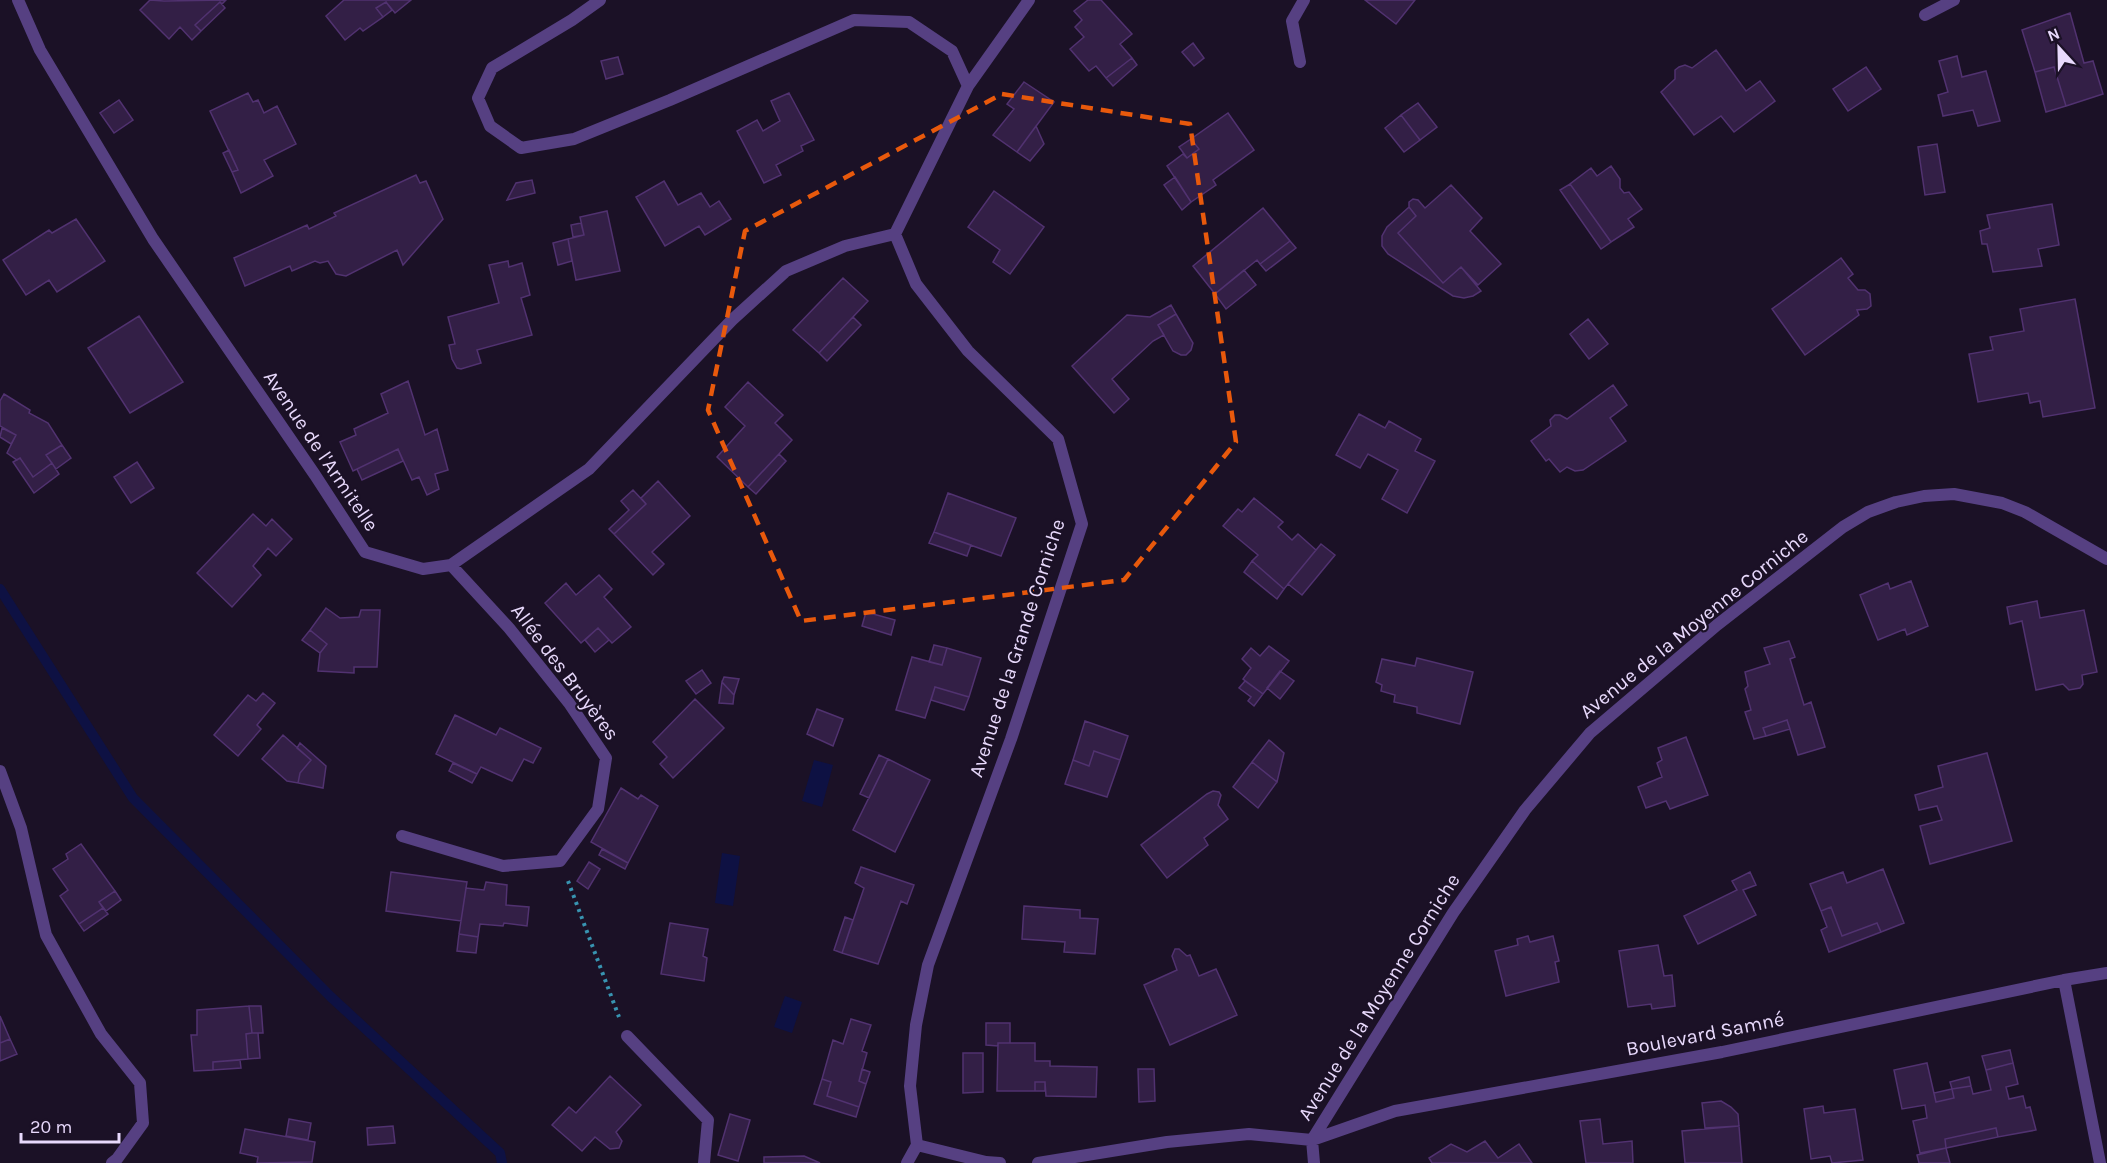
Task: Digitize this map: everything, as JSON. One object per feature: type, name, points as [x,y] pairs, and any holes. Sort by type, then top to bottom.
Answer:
[{"type":"street","name":"Avenue de l'Armitelle","points":[[18,0],[40,50],[153,239],[315,475],[364,552],[423,569],[451,565],[589,469],[732,320],[786,271],[845,246],[895,234]]},
{"type":"street","points":[[600,0],[572,20],[492,68],[477,98],[490,126],[521,148],[574,139],[854,20],[909,22],[952,51],[968,86]]},
{"type":"street","points":[[895,234],[968,86],[1029,0]]},
{"type":"street","points":[[1300,62],[1292,21],[1304,0]]},
{"type":"street","points":[[1925,15],[1954,0]]},
{"type":"street","name":"Avenue de la Grande Corniche","points":[[895,234],[916,284],[968,351],[1058,439],[1082,524],[1011,739],[928,965],[916,1025],[910,1086],[918,1145]]},
{"type":"street","name":"Avenue de la Moyenne Corniche","points":[[1312,1140],[1466,895],[1525,810],[1590,733],[1718,625],[1843,528],[1868,512],[1896,502],[1924,496],[1962,495],[2002,503],[2025,512],[2107,559]]},
{"type":"street","name":"Allée des Bruyères","points":[[451,565],[509,628],[539,665],[569,703],[606,758],[598,809],[560,861]]},
{"type":"street","points":[[0,771],[21,828],[46,935],[101,1034],[140,1083],[143,1123],[112,1163]]},
{"type":"street","points":[[402,836],[502,866],[560,861]]},
{"type":"street","name":"Boulevard Samné","points":[[1312,1140],[1395,1111],[1722,1052],[2107,973]]},
{"type":"street","points":[[2064,980],[2100,1163]]},
{"type":"street","points":[[627,1036],[708,1120],[704,1163]]},
{"type":"street","points":[[1038,1163],[1167,1142],[1249,1134],[1312,1140],[1314,1163]]},
{"type":"street","points":[[907,1163],[918,1145],[977,1160],[1000,1163]]},
{"type":"path","points":[[560,861],[627,1036]]},
{"type":"highlighted area","points":[[1002,94],[1190,124],[1236,442],[1124,580],[801,621],[708,410],[745,231]]},
{"type":"shaded area","points":[[814,760],[833,765],[822,807],[802,801]]},
{"type":"shaded area","points":[[722,853],[740,856],[733,906],[715,903]]},
{"type":"shaded area","points":[[785,996],[802,1002],[792,1033],[774,1027]]},
{"type":"building","points":[[150,0],[226,0],[222,4],[220,2],[195,25],[201,31],[192,40],[180,27],[169,39],[140,10]]},
{"type":"building","points":[[344,0],[411,0],[395,13],[386,2],[376,8],[383,17],[363,31],[360,28],[345,40],[326,16]]},
{"type":"building","points":[[1088,0],[1101,0],[1132,34],[1120,44],[1132,58],[1106,78],[1096,66],[1089,71],[1070,49],[1084,37],[1075,27],[1082,20],[1074,11]]},
{"type":"building","points":[[1365,0],[1415,0],[1396,24]]},
{"type":"building","points":[[220,2],[225,8],[201,31],[195,25]]},
{"type":"building","points":[[386,2],[392,10],[383,17],[376,8]]},
{"type":"building","points":[[2070,13],[2084,63],[2093,61],[2103,94],[2066,106],[2054,67],[2035,72],[2022,30]]},
{"type":"building","points":[[1193,43],[1204,58],[1194,66],[1182,52]]},
{"type":"building","points":[[1716,50],[1746,91],[1760,81],[1775,101],[1734,132],[1721,116],[1694,135],[1661,92],[1675,79],[1675,70],[1685,65],[1692,68]]},
{"type":"building","points":[[1957,56],[1962,77],[1986,71],[2000,121],[1978,126],[1973,110],[1943,116],[1938,95],[1948,92],[1939,61]]},
{"type":"building","points":[[618,57],[623,74],[606,79],[601,61]]},
{"type":"building","points":[[1132,58],[1137,65],[1113,86],[1106,78]]},
{"type":"building","points":[[1866,67],[1881,89],[1848,111],[1833,89]]},
{"type":"building","points":[[2054,67],[2066,106],[2046,112],[2035,72]]},
{"type":"building","points":[[1024,82],[1054,102],[1017,152],[993,135],[1014,109],[1007,104]]},
{"type":"building","points":[[248,93],[253,102],[258,100],[264,113],[277,106],[296,144],[264,160],[273,176],[241,193],[232,172],[238,170],[210,111]]},
{"type":"building","points":[[789,93],[814,140],[801,146],[803,151],[776,165],[781,175],[764,183],[737,131],[757,120],[763,131],[780,121],[771,101]]},
{"type":"building","points":[[119,100],[133,120],[114,133],[100,113]]},
{"type":"building","points":[[1418,103],[1437,127],[1420,140],[1401,115]]},
{"type":"building","points":[[1228,113],[1254,150],[1213,180],[1216,185],[1191,202],[1167,166],[1183,154],[1187,158],[1199,149],[1191,139]]},
{"type":"building","points":[[1401,115],[1420,140],[1404,152],[1385,128]]},
{"type":"building","points":[[1036,126],[1044,144],[1030,161],[1017,152]]},
{"type":"building","points":[[1191,139],[1199,149],[1187,158],[1179,147]]},
{"type":"building","points":[[1937,144],[1945,192],[1925,195],[1918,147]]},
{"type":"building","points":[[229,150],[238,170],[232,172],[223,153]]},
{"type":"building","points":[[1611,166],[1620,179],[1620,188],[1624,193],[1629,192],[1642,209],[1628,219],[1634,227],[1611,242],[1570,184],[1591,168],[1597,176]]},
{"type":"building","points":[[416,175],[420,183],[426,181],[443,219],[403,265],[397,250],[346,276],[336,274],[328,261],[320,263],[315,261],[292,271],[290,266],[245,286],[234,258],[307,225],[309,229],[336,216],[334,213]]},
{"type":"building","points":[[1175,177],[1191,202],[1182,210],[1164,185]]},
{"type":"building","points":[[532,180],[535,193],[507,200],[516,183]]},
{"type":"building","points":[[664,181],[678,205],[701,193],[710,207],[719,201],[731,219],[705,235],[699,226],[665,246],[636,197]]},
{"type":"building","points":[[1570,184],[1611,242],[1601,249],[1560,190]]},
{"type":"building","points":[[1451,185],[1482,218],[1470,231],[1501,264],[1478,285],[1461,267],[1443,283],[1398,233],[1416,216],[1409,207],[1409,202],[1413,199],[1418,200],[1425,208]]},
{"type":"building","points":[[994,191],[1044,227],[1010,274],[993,262],[1000,250],[968,227]]},
{"type":"building","points":[[2052,204],[2059,245],[2038,249],[2042,266],[1993,272],[1987,244],[1982,244],[1980,231],[1990,228],[1987,215]]},
{"type":"building","points":[[1409,207],[1416,216],[1398,233],[1443,283],[1461,267],[1481,291],[1464,298],[1453,296],[1388,254],[1382,246],[1382,236],[1387,227]]},
{"type":"building","points":[[1263,208],[1290,241],[1260,264],[1257,260],[1215,294],[1193,266]]},
{"type":"building","points":[[607,211],[620,271],[576,280],[568,239],[584,235],[580,217]]},
{"type":"building","points":[[76,219],[105,261],[57,292],[49,280],[26,295],[3,260],[49,230],[52,233]]},
{"type":"building","points":[[581,223],[584,235],[573,237],[571,225]]},
{"type":"building","points":[[568,239],[572,261],[558,265],[553,243]]},
{"type":"building","points":[[1290,241],[1296,248],[1266,271],[1260,264]]},
{"type":"building","points":[[1841,258],[1853,274],[1848,278],[1858,290],[1865,290],[1870,294],[1871,306],[1857,310],[1859,315],[1805,355],[1772,309]]},
{"type":"building","points":[[508,261],[509,267],[522,263],[530,295],[521,298],[532,335],[477,350],[481,363],[457,368],[449,345],[455,344],[448,317],[499,303],[489,265]]},
{"type":"building","points":[[1244,270],[1256,285],[1226,309],[1215,294]]},
{"type":"building","points":[[843,278],[868,301],[819,353],[793,330]]},
{"type":"building","points":[[2075,299],[2095,408],[2043,417],[2040,401],[2030,403],[2028,393],[1978,402],[1969,354],[1993,350],[1990,337],[2024,331],[2020,309]]},
{"type":"building","points":[[1171,305],[1176,314],[1158,325],[1164,335],[1153,341],[1112,379],[1129,399],[1114,413],[1072,366],[1127,315],[1150,317]]},
{"type":"building","points":[[1176,314],[1193,343],[1186,355],[1173,351],[1158,325]]},
{"type":"building","points":[[139,316],[183,382],[130,413],[88,348]]},
{"type":"building","points":[[853,317],[861,325],[827,361],[819,353]]},
{"type":"building","points":[[1588,319],[1608,344],[1589,359],[1570,334]]},
{"type":"building","points":[[408,381],[425,435],[437,429],[448,470],[435,474],[439,489],[427,495],[419,477],[412,480],[398,449],[353,471],[340,442],[356,435],[354,429],[388,413],[381,394]]},
{"type":"building","points":[[748,382],[783,415],[775,423],[792,440],[748,487],[717,457],[745,426],[725,407]]},
{"type":"building","points":[[1613,385],[1627,405],[1610,418],[1626,441],[1583,470],[1575,471],[1567,467],[1560,472],[1549,459],[1546,461],[1531,441],[1551,426],[1550,420],[1555,415],[1567,419]]},
{"type":"building","points":[[4,394],[30,410],[29,413],[48,423],[62,445],[46,455],[52,463],[33,477],[20,458],[17,460],[7,453],[16,435],[0,426],[0,401]]},
{"type":"building","points":[[1359,414],[1385,428],[1389,421],[1421,439],[1415,451],[1435,461],[1407,513],[1382,499],[1398,470],[1368,454],[1360,468],[1336,455]]},
{"type":"building","points":[[2,428],[16,435],[11,444],[0,437]]},
{"type":"building","points":[[62,445],[71,458],[56,469],[46,455]]},
{"type":"building","points":[[398,449],[403,461],[362,480],[357,469]]},
{"type":"building","points":[[779,454],[786,461],[756,494],[748,487]]},
{"type":"building","points":[[20,458],[33,477],[52,463],[59,474],[34,493],[13,462]]},
{"type":"building","points":[[137,462],[154,488],[131,503],[114,477]]},
{"type":"building","points":[[658,481],[690,516],[652,552],[664,564],[653,575],[614,534],[646,504],[641,498]]},
{"type":"building","points":[[633,490],[646,504],[614,534],[609,529],[629,510],[621,501]]},
{"type":"building","points":[[948,493],[1016,518],[1001,556],[934,532]]},
{"type":"building","points":[[1254,498],[1283,522],[1278,527],[1292,540],[1298,534],[1316,550],[1284,589],[1252,561],[1258,555],[1223,526],[1238,509],[1242,512]]},
{"type":"building","points":[[253,514],[266,526],[272,519],[292,539],[276,556],[268,548],[253,566],[261,575],[232,607],[197,573]]},
{"type":"building","points":[[934,532],[971,545],[967,556],[929,543]]},
{"type":"building","points":[[1321,544],[1335,555],[1302,595],[1288,584]]},
{"type":"building","points":[[1252,561],[1284,589],[1277,599],[1244,572]]},
{"type":"building","points":[[599,575],[612,589],[604,597],[631,627],[612,643],[598,628],[581,643],[545,603],[566,583],[576,595]]},
{"type":"building","points":[[1911,581],[1928,626],[1907,635],[1905,629],[1878,640],[1860,595],[1888,583],[1890,589]]},
{"type":"building","points":[[2037,601],[2040,618],[2084,610],[2097,672],[2082,675],[2083,684],[2080,688],[2069,690],[2063,684],[2036,690],[2022,621],[2010,624],[2007,607]]},
{"type":"building","points":[[326,608],[340,618],[359,617],[361,610],[380,610],[377,667],[354,667],[354,673],[318,671],[320,653],[327,644],[310,630]]},
{"type":"building","points":[[866,612],[895,620],[891,635],[862,626]]},
{"type":"building","points":[[598,628],[609,640],[595,652],[585,640]]},
{"type":"building","points":[[310,630],[327,644],[320,653],[302,640]]},
{"type":"building","points":[[1789,641],[1795,657],[1790,659],[1804,705],[1811,702],[1825,747],[1798,755],[1787,720],[1763,728],[1766,736],[1754,739],[1745,712],[1751,710],[1745,689],[1748,686],[1745,672],[1770,664],[1764,648]]},
{"type":"building","points":[[934,645],[947,648],[942,665],[929,662]]},
{"type":"building","points":[[1269,646],[1289,661],[1263,694],[1243,679],[1251,668],[1242,659],[1251,648],[1260,656]]},
{"type":"building","points":[[947,648],[981,658],[969,697],[935,687],[925,718],[896,710],[912,657],[942,665]]},
{"type":"building","points":[[1417,658],[1473,672],[1460,724],[1417,713],[1417,707],[1394,702],[1395,695],[1381,691],[1382,685],[1376,682],[1382,659],[1415,666]]},
{"type":"building","points":[[702,670],[711,683],[696,694],[686,681]]},
{"type":"building","points":[[1280,671],[1294,681],[1280,699],[1267,688]]},
{"type":"building","points":[[724,677],[739,679],[734,695],[722,682]]},
{"type":"building","points":[[1245,681],[1263,694],[1254,706],[1248,701],[1251,697],[1239,688]]},
{"type":"building","points":[[722,682],[734,695],[733,704],[719,703]]},
{"type":"building","points":[[935,687],[969,697],[964,710],[931,700]]},
{"type":"building","points":[[263,693],[275,703],[257,725],[261,729],[238,756],[214,735],[248,695],[256,701]]},
{"type":"building","points":[[695,699],[724,728],[673,778],[660,764],[667,757],[653,742]]},
{"type":"building","points":[[817,709],[843,719],[833,746],[807,734]]},
{"type":"building","points":[[455,715],[496,735],[500,728],[541,748],[533,763],[524,759],[512,781],[481,767],[477,774],[436,754]]},
{"type":"building","points":[[1787,720],[1790,729],[1766,736],[1763,728]]},
{"type":"building","points":[[1085,721],[1128,736],[1120,760],[1094,751],[1089,766],[1073,760]]},
{"type":"building","points":[[283,735],[311,760],[300,773],[298,783],[287,781],[262,759]]},
{"type":"building","points":[[1686,737],[1708,795],[1670,809],[1666,801],[1646,808],[1638,787],[1662,777],[1657,763],[1662,760],[1658,748]]},
{"type":"building","points":[[1269,740],[1284,753],[1277,782],[1252,762]]},
{"type":"building","points":[[300,743],[326,766],[323,788],[298,783],[300,773],[311,760],[297,748]]},
{"type":"building","points":[[1094,751],[1120,760],[1107,797],[1065,784],[1073,760],[1089,766]]},
{"type":"building","points":[[1987,753],[2012,841],[1930,864],[1920,826],[1942,820],[1937,806],[1919,810],[1915,795],[1943,787],[1938,766]]},
{"type":"building","points":[[879,755],[888,759],[869,798],[860,794]]},
{"type":"building","points":[[888,759],[930,780],[895,852],[853,830]]},
{"type":"building","points":[[1252,762],[1277,782],[1258,808],[1233,787]]},
{"type":"building","points":[[453,763],[477,774],[472,783],[449,771]]},
{"type":"building","points":[[621,788],[638,799],[641,795],[658,806],[628,863],[591,842]]},
{"type":"building","points":[[1213,791],[1221,795],[1218,805],[1228,819],[1204,838],[1208,845],[1167,878],[1141,845]]},
{"type":"building","points":[[81,844],[115,891],[99,902],[103,908],[79,924],[60,896],[68,890],[53,869],[68,859],[66,854]]},
{"type":"building","points":[[602,849],[628,863],[625,869],[599,855]]},
{"type":"building","points":[[589,862],[600,869],[588,889],[577,881]]},
{"type":"building","points":[[861,867],[914,885],[907,904],[901,901],[878,964],[842,953],[864,888],[855,883]]},
{"type":"building","points":[[1883,869],[1904,923],[1881,932],[1877,923],[1842,936],[1831,907],[1821,911],[1810,884],[1843,872],[1847,883]]},
{"type":"building","points":[[391,872],[467,882],[461,921],[386,911]]},
{"type":"building","points":[[1750,872],[1756,885],[1743,890],[1756,915],[1698,944],[1684,916],[1737,890],[1732,881]]},
{"type":"building","points":[[486,882],[507,885],[506,905],[529,907],[527,926],[504,923],[503,926],[480,924],[478,937],[459,934],[466,888],[484,890]]},
{"type":"building","points":[[115,891],[121,900],[106,911],[99,902]]},
{"type":"building","points":[[1024,906],[1080,910],[1080,918],[1098,919],[1095,954],[1064,952],[1065,942],[1022,939]]},
{"type":"building","points":[[1831,907],[1842,936],[1877,923],[1881,932],[1829,952],[1821,930],[1827,927],[1821,911]]},
{"type":"building","points":[[103,908],[108,914],[84,931],[79,924]]},
{"type":"building","points":[[845,917],[853,920],[842,953],[834,950]]},
{"type":"building","points":[[670,923],[708,929],[703,956],[707,958],[704,981],[661,974]]},
{"type":"building","points":[[459,934],[478,937],[476,953],[457,951]]},
{"type":"building","points":[[1528,936],[1530,942],[1553,936],[1559,961],[1555,962],[1559,982],[1506,996],[1495,951],[1518,945],[1517,939]]},
{"type":"building","points":[[1658,945],[1664,976],[1672,975],[1675,1006],[1652,1009],[1651,1004],[1628,1007],[1619,951]]},
{"type":"building","points":[[1175,949],[1179,949],[1187,956],[1190,955],[1199,976],[1216,969],[1237,1015],[1170,1045],[1144,985],[1177,970],[1172,956]]},
{"type":"building","points":[[249,1006],[252,1033],[246,1034],[248,1059],[213,1062],[213,1070],[194,1071],[191,1035],[197,1035],[197,1010]]},
{"type":"building","points":[[249,1006],[261,1006],[263,1033],[252,1033]]},
{"type":"building","points":[[0,1016],[10,1039],[0,1043]]},
{"type":"building","points":[[851,1019],[871,1025],[862,1051],[867,1053],[859,1081],[866,1084],[859,1107],[827,1096],[831,1082],[822,1079],[833,1040],[843,1044]]},
{"type":"building","points":[[986,1023],[1010,1023],[1010,1043],[998,1043],[998,1046],[986,1045]]},
{"type":"building","points":[[258,1033],[260,1058],[248,1059],[246,1034]]},
{"type":"building","points":[[10,1039],[17,1054],[0,1061],[0,1043]]},
{"type":"building","points":[[998,1043],[1035,1043],[1035,1061],[1050,1061],[1050,1066],[1097,1067],[1096,1097],[1046,1096],[1045,1082],[1035,1082],[1035,1091],[997,1091]]},
{"type":"building","points":[[2010,1050],[2013,1063],[1986,1070],[1982,1056]]},
{"type":"building","points":[[963,1053],[983,1053],[983,1092],[963,1093]]},
{"type":"building","points":[[240,1060],[241,1068],[213,1070],[213,1062]]},
{"type":"building","points":[[1927,1063],[1936,1102],[1954,1098],[1952,1089],[1971,1086],[1973,1094],[1991,1090],[1986,1070],[2013,1063],[2018,1084],[2006,1087],[2009,1099],[2023,1096],[2026,1108],[2030,1107],[2036,1130],[1998,1137],[1996,1128],[1945,1139],[1946,1148],[1920,1153],[1913,1121],[1927,1118],[1925,1105],[1902,1109],[1894,1070]]},
{"type":"building","points":[[862,1069],[870,1072],[866,1084],[859,1081]]},
{"type":"building","points":[[1138,1069],[1154,1069],[1155,1101],[1139,1102]]},
{"type":"building","points":[[610,1076],[641,1105],[616,1132],[622,1141],[619,1148],[610,1149],[595,1137],[582,1151],[552,1125],[569,1107],[576,1113]]},
{"type":"building","points":[[1969,1077],[1971,1086],[1952,1089],[1950,1082]]},
{"type":"building","points":[[822,1079],[831,1082],[827,1096],[859,1107],[856,1117],[814,1104]]},
{"type":"building","points":[[1035,1082],[1045,1082],[1045,1091],[1035,1091]]},
{"type":"building","points":[[1952,1089],[1954,1098],[1936,1102],[1934,1093]]},
{"type":"building","points":[[1721,1101],[1738,1114],[1739,1126],[1705,1128],[1702,1103]]},
{"type":"building","points":[[1823,1106],[1824,1113],[1855,1109],[1863,1160],[1832,1163],[1830,1156],[1811,1159],[1804,1109]]},
{"type":"building","points":[[730,1114],[750,1120],[738,1161],[718,1155]]},
{"type":"building","points":[[289,1119],[311,1123],[308,1140],[286,1136]]},
{"type":"building","points":[[1600,1119],[1603,1144],[1632,1141],[1633,1163],[1586,1163],[1580,1121]]},
{"type":"building","points":[[393,1126],[395,1143],[368,1145],[367,1128]]},
{"type":"building","points":[[1739,1126],[1742,1163],[1685,1163],[1682,1131]]},
{"type":"building","points":[[1996,1128],[1998,1137],[1946,1148],[1945,1139]]},
{"type":"building","points":[[245,1129],[315,1142],[312,1162],[257,1163],[258,1157],[240,1153]]},
{"type":"building","points":[[1485,1141],[1498,1158],[1519,1144],[1532,1163],[1432,1163],[1429,1158],[1451,1144],[1467,1152]]},
{"type":"building","points":[[1946,1148],[1950,1163],[1919,1163],[1917,1155]]},
{"type":"building","points":[[804,1156],[820,1163],[764,1163],[764,1157]]},
{"type":"waterway","points":[[0,589],[133,798],[331,997],[500,1153],[502,1163]]}]
